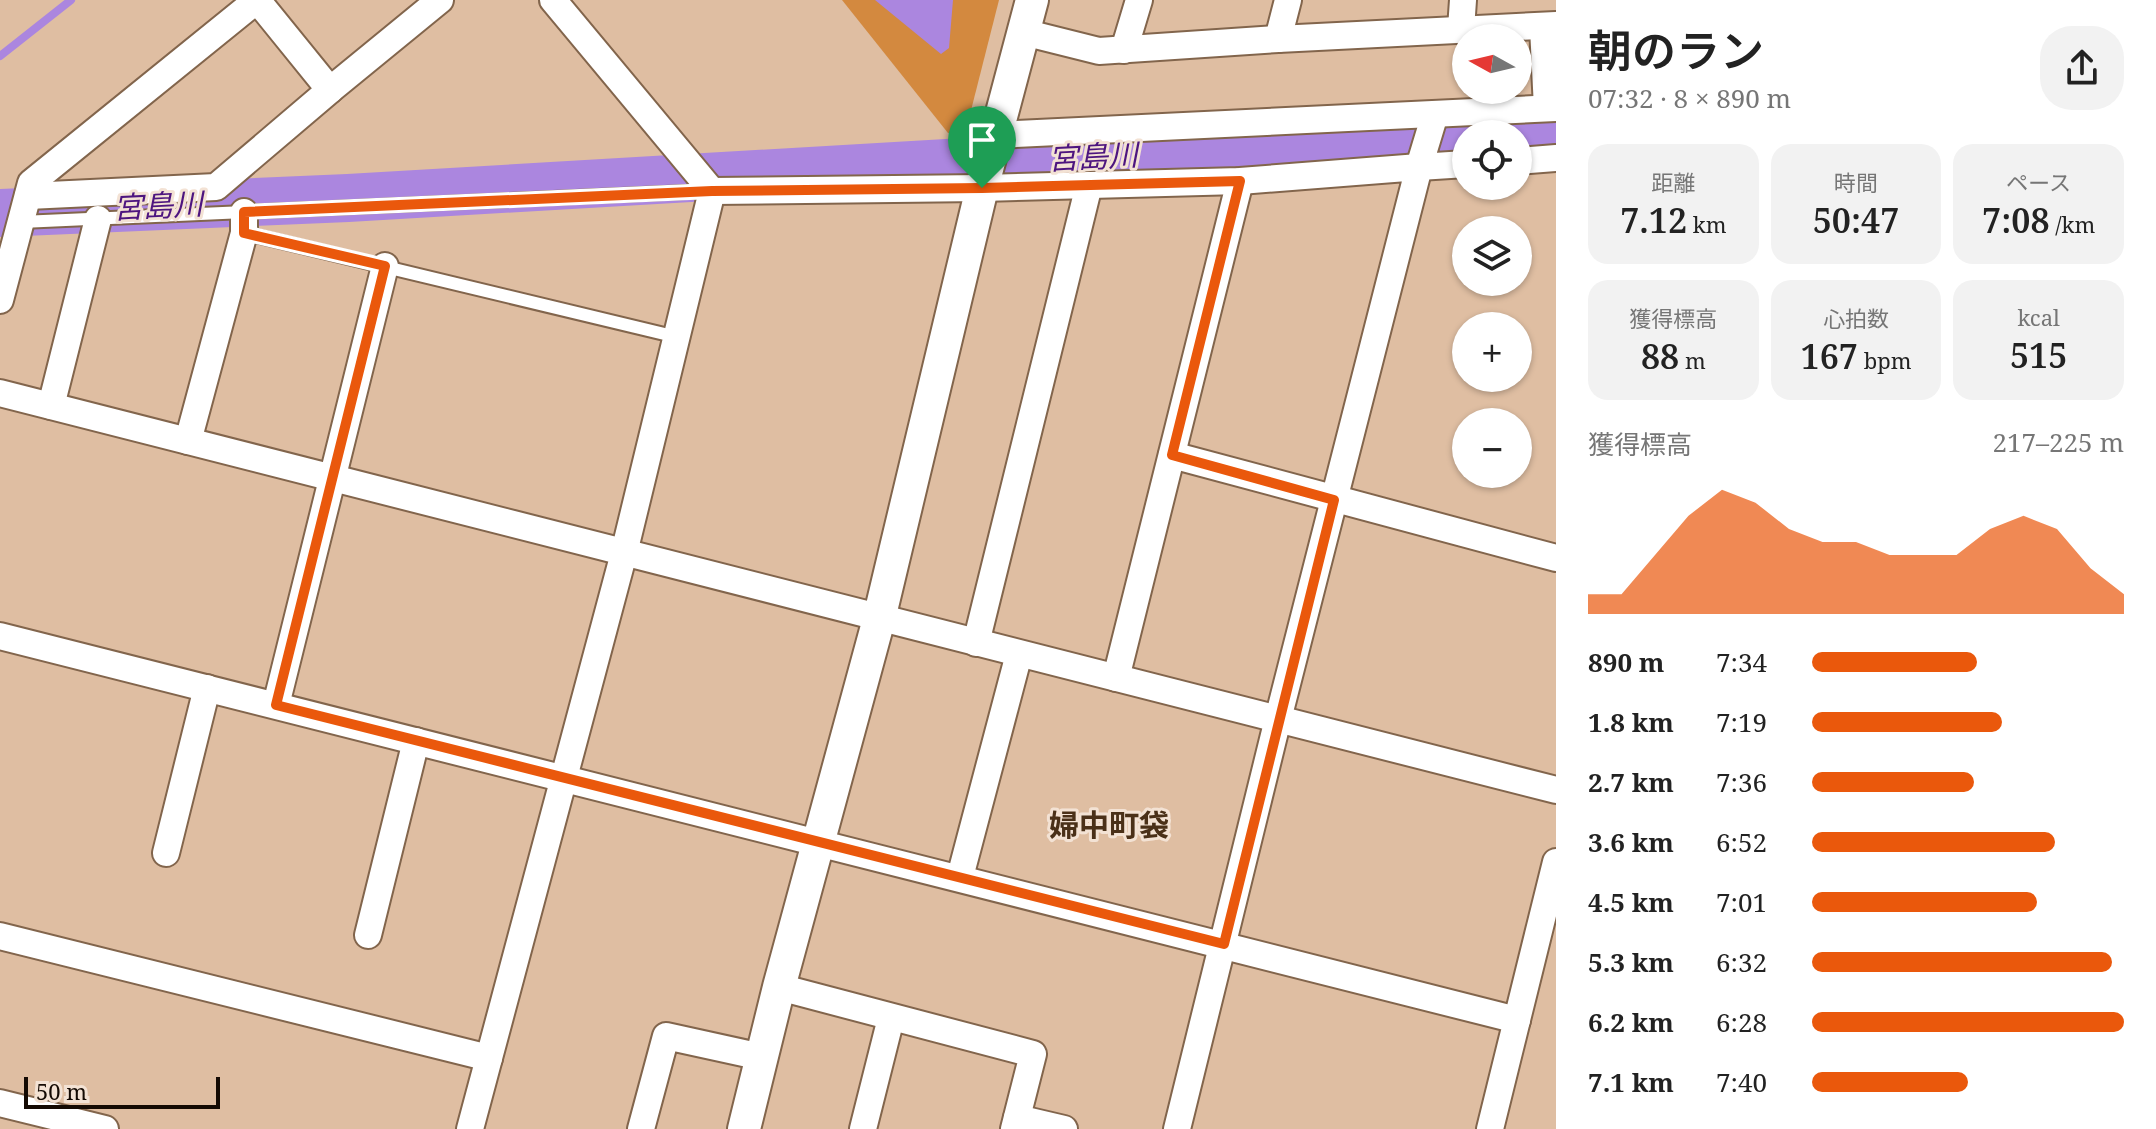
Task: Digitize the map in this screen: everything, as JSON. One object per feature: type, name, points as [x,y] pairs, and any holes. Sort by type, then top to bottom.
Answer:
[{"type":"street","points":[[0,300],[10,223],[28,196],[31,183],[257,0],[330,90]]},
{"type":"street","points":[[28,196],[216,187],[440,0]]},
{"type":"street","points":[[553,0],[712,191]]},
{"type":"street","points":[[744,1129],[779,987],[879,619],[982,188],[1032,0]]},
{"type":"street","points":[[1124,50],[1139,0]]},
{"type":"street","points":[[1278,39],[1288,0]]},
{"type":"street","points":[[1461,24],[1463,0]]},
{"type":"street","points":[[996,135],[1551,108],[1550,26]]},
{"type":"street","points":[[1023,32],[1099,51],[1452,29]]},
{"type":"street","points":[[1177,1129],[1278,719],[1435,114]]},
{"type":"street","points":[[1532,160],[1556,158]]},
{"type":"street","points":[[712,191],[1240,181],[1452,165]]},
{"type":"street","points":[[1116,678],[1240,181]]},
{"type":"street","points":[[976,643],[1089,185]]},
{"type":"street","points":[[470,1129],[624,553],[712,191]]},
{"type":"street","points":[[51,406],[98,219]]},
{"type":"street","points":[[188,441],[244,222]]},
{"type":"street","points":[[276,705],[385,266]]},
{"type":"street","points":[[0,393],[1556,790]]},
{"type":"street","points":[[1172,455],[1556,558]]},
{"type":"street","points":[[0,636],[1517,1020]]},
{"type":"street","points":[[960,877],[1019,654]]},
{"type":"street","points":[[166,853],[207,688]]},
{"type":"street","points":[[368,935],[416,741]]},
{"type":"street","points":[[1490,1129],[1517,1020],[1546,940],[1556,862]]},
{"type":"street","points":[[0,936],[489,1058]]},
{"type":"street","points":[[779,987],[1033,1054],[1015,1123],[1064,1129]]},
{"type":"street","points":[[863,1129],[891,1018]]},
{"type":"street","points":[[641,1129],[666,1036],[762,1057]]},
{"type":"street","points":[[0,1103],[105,1129]]},
{"type":"lane","points":[[10,223],[98,219],[244,222],[712,191]]},
{"type":"lane","points":[[244,222],[385,266],[677,337]]},
{"type":"shaded area","points":[[842,0],[999,0],[965,134],[948,133]]},
{"type":"shaded area","points":[[875,0],[953,0],[949,48],[941,54]]},
{"type":"waterway","points":[[0,56],[71,0]]},
{"type":"waterway","name":"宮島川","points":[[1532,133],[1556,132]]},
{"type":"waterway","name":"宮島川","points":[[0,213],[348,198],[1185,149],[1452,138]]},
{"type":"district","name":"婦中町袋","points":[[1109,824]]},
{"type":"route","points":[[1240,181],[1172,455],[1334,500],[1224,944],[276,705],[385,266],[244,233],[244,212],[712,191],[982,188],[1240,181]]}]
